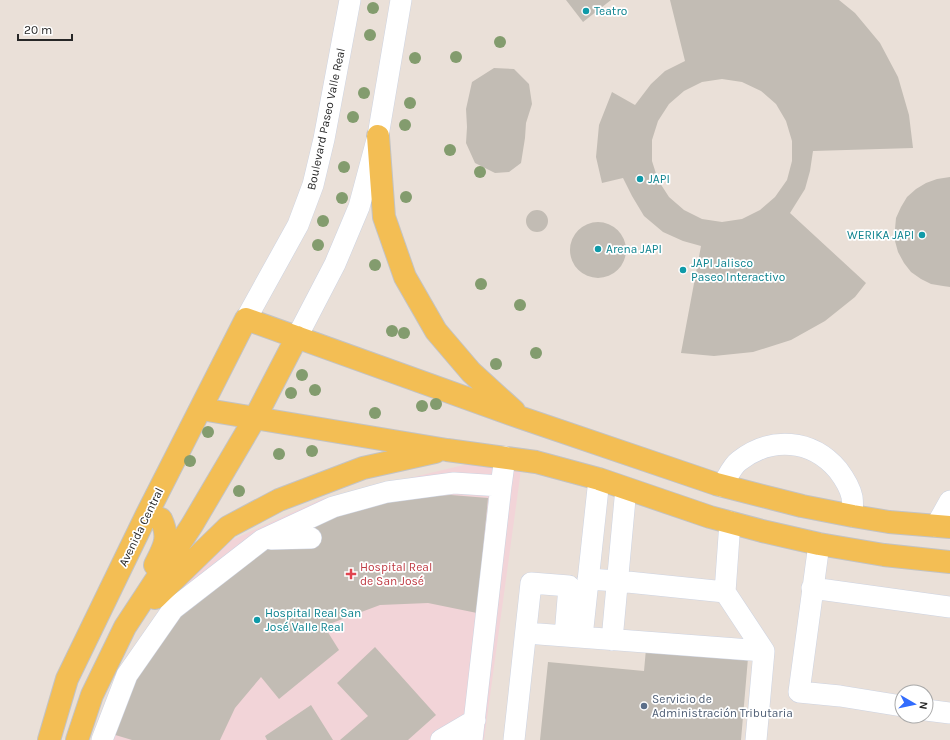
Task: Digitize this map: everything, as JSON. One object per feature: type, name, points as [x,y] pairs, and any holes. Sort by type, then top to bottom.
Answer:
[{"type":"main road","points":[[378,136],[384,217],[405,277],[436,331],[471,372],[522,418]]},
{"type":"main road","points":[[246,318],[522,418],[722,486],[802,506],[852,516],[889,522],[943,526]]},
{"type":"main road","name":"Avenida Central","points":[[49,740],[67,680],[147,514],[246,318]]},
{"type":"main road","points":[[125,627],[192,525],[255,418],[297,336]]},
{"type":"main road","points":[[200,409],[447,450],[536,462],[599,479],[682,508],[762,531],[819,544],[884,555],[950,562]]},
{"type":"main road","points":[[125,627],[228,527],[279,500],[363,468],[447,450]]},
{"type":"main road","points":[[77,740],[92,695],[166,543],[166,529],[161,519],[147,514]]},
{"type":"street","name":"Boulevard Paseo Valle Real","points":[[246,318],[298,225],[313,185],[324,139],[350,0]]},
{"type":"street","points":[[297,336],[335,264],[359,207],[378,136],[401,0]]},
{"type":"street","points":[[722,486],[738,462],[759,448],[784,443],[808,448],[830,460],[845,479],[852,496],[852,516]]},
{"type":"street","points":[[472,740],[501,486],[506,457]]},
{"type":"street","points":[[573,637],[588,579],[599,479]]},
{"type":"street","points":[[325,482],[333,507]]},
{"type":"street","points":[[102,740],[127,675],[172,609],[262,540],[333,507],[387,492],[454,483],[501,486]]},
{"type":"street","points":[[612,640],[626,488]]},
{"type":"street","points":[[943,526],[950,501]]},
{"type":"street","points":[[730,522],[725,592],[764,651],[756,740]]},
{"type":"street","points":[[592,536],[621,540]]},
{"type":"street","points":[[262,540],[311,538]]},
{"type":"street","points":[[819,544],[799,692],[840,696],[894,705]]},
{"type":"street","points":[[588,579],[725,592]]},
{"type":"street","points":[[514,740],[531,583],[569,586],[573,637]]},
{"type":"street","points":[[812,588],[950,607]]},
{"type":"street","points":[[526,633],[764,651]]},
{"type":"street","points":[[934,711],[950,713]]},
{"type":"street","points":[[442,740],[475,720]]},
{"type":"shaded area","name":"Hospital Real de San José","points":[[472,463],[521,470],[484,740],[92,740],[98,720],[119,670],[160,609],[232,540],[322,499]]},
{"type":"building","name":"Teatro","points":[[566,0],[611,0],[583,22]]},
{"type":"building","name":"JAPI","points":[[670,0],[839,0],[855,13],[880,43],[898,77],[909,115],[913,148],[813,151],[805,189],[790,213],[866,283],[855,297],[825,321],[791,340],[753,352],[714,356],[681,353],[701,246],[683,241],[663,232],[644,216],[623,178],[602,183],[596,157],[599,125],[612,92],[635,105],[651,84],[665,71],[685,61]],"holes":[[[722,79],[742,82],[761,91],[776,104],[786,121],[792,141],[792,161],[787,180],[775,197],[760,210],[742,219],[722,222],[702,219],[684,210],[669,197],[658,180],[652,161],[652,140],[658,121],[669,104],[684,91],[702,82]]]},
{"type":"building","points":[[494,68],[514,69],[529,84],[532,104],[526,123],[521,163],[509,172],[495,173],[475,163],[466,143],[466,109],[472,82]]},
{"type":"building","name":"WERIKA JAPI","points":[[950,177],[950,287],[931,284],[911,272],[898,252],[895,241],[895,229],[896,218],[907,197],[926,183],[937,179]]},
{"type":"building","points":[[537,210],[545,213],[548,221],[545,229],[537,232],[529,229],[526,221],[529,213]]},
{"type":"building","name":"Arena JAPI","points":[[592,222],[604,222],[614,226],[622,234],[626,244],[626,256],[622,266],[614,274],[604,278],[592,278],[582,274],[574,266],[570,256],[570,244],[574,234],[582,226]]},
{"type":"building","name":"Hospital Real San José Valle Real","points":[[451,495],[488,498],[477,613],[428,603],[380,605],[324,626],[339,650],[279,699],[261,677],[235,708],[220,740],[132,740],[112,734],[131,680],[180,609],[254,554],[350,510],[413,497]]},
{"type":"building","points":[[375,647],[436,715],[408,740],[340,740],[368,716],[337,683]]},
{"type":"building","name":"Servicio de Administración Tributaria","points":[[646,649],[748,658],[741,740],[540,740],[548,662],[644,671]]},
{"type":"building","points":[[311,705],[333,740],[267,740],[265,736]]},
{"type":"place","name":"Teatro","points":[[586,11]]},
{"type":"place","name":"JAPI","points":[[640,179]]},
{"type":"place","name":"WERIKA JAPI","points":[[922,235]]},
{"type":"place","name":"Arena JAPI","points":[[598,249]]},
{"type":"place","name":"JAPI Jalisco Paseo Interactivo","points":[[683,270]]},
{"type":"place","name":"Hospital Real de San José","points":[[351,574]]},
{"type":"place","name":"Hospital Real San José Valle Real","points":[[257,620]]},
{"type":"place","name":"Servicio de Administración Tributaria","points":[[644,706]]}]
